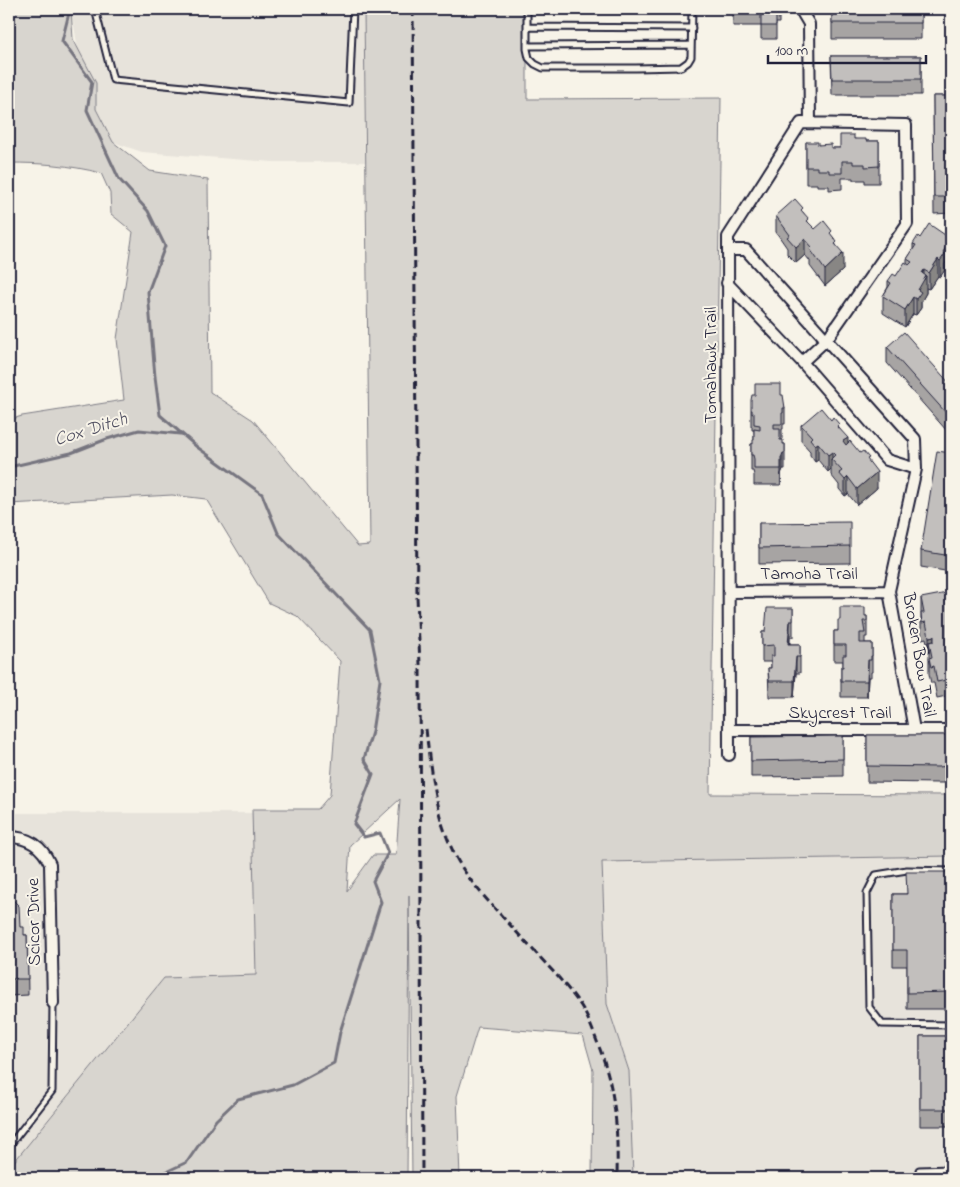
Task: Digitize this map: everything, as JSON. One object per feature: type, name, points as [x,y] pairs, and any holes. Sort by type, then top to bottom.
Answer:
[{"type":"street","points":[[800,9],[809,24],[810,123],[906,125],[907,224],[827,339],[802,362]]},
{"type":"street","name":"Tomahawk Trail","points":[[729,755],[728,237],[801,123],[810,123]]},
{"type":"street","name":"Broken Bow Trail","points":[[728,250],[746,250],[915,439],[916,469],[889,590],[914,730]]},
{"type":"street","points":[[727,283],[802,362],[887,460],[916,469]]},
{"type":"street","name":"Tamoha Trail","points":[[728,592],[889,590]]},
{"type":"street","name":"Skycrest Trail","points":[[729,730],[951,730]]},
{"type":"street","name":"Scicor Drive","points":[[9,837],[21,838],[33,843],[45,854],[50,864],[53,1003]]},
{"type":"lane","points":[[95,9],[113,80],[349,103],[353,9]]},
{"type":"lane","points":[[527,9],[527,46],[529,58],[543,68],[680,67],[688,62],[691,57],[692,9]]},
{"type":"lane","points":[[527,27],[692,28]]},
{"type":"lane","points":[[527,46],[691,45]]},
{"type":"lane","points":[[951,871],[907,870],[876,875],[866,893],[869,1008],[882,1024],[951,1025]]},
{"type":"lane","points":[[9,1146],[52,1091],[53,1003]]},
{"type":"lane","points":[[919,1170],[951,1169]]},
{"type":"shaded area","points":[[9,9],[71,9],[73,39],[96,83],[96,109],[113,142],[150,171],[208,180],[210,392],[253,420],[358,546],[370,545],[364,9],[527,9],[527,99],[721,98],[710,794],[951,795],[951,856],[602,862],[607,1004],[629,1071],[633,1176],[592,1178],[593,1070],[583,1035],[478,1027],[457,1096],[460,1178],[412,1178],[409,895],[407,1178],[9,1178],[9,1168],[164,978],[256,975],[252,809],[318,809],[330,795],[340,661],[297,616],[269,603],[206,499],[172,495],[9,504],[9,420],[22,416],[124,400],[117,339],[133,232],[111,214],[110,193],[101,173],[55,165],[9,163]],"holes":[[[400,799],[396,855],[373,855],[347,891],[350,845]]]},
{"type":"shaded area","points":[[71,9],[364,9],[365,162],[273,162],[142,152],[113,142],[96,110],[95,81],[78,49]]},
{"type":"shaded area","points":[[9,813],[252,813],[256,975],[164,978],[9,1168]]},
{"type":"shaded area","points":[[951,856],[951,1178],[633,1178],[629,1071],[607,1004],[602,862]]},
{"type":"building","points":[[733,9],[779,9],[779,11],[776,11],[776,26],[761,26],[761,14],[733,14]]},
{"type":"building","points":[[832,9],[921,9],[921,23],[832,23]]},
{"type":"building","points":[[831,56],[921,56],[921,79],[832,79]]},
{"type":"building","points":[[933,96],[951,96],[951,197],[934,197]]},
{"type":"building","points":[[840,135],[854,135],[854,139],[879,141],[879,166],[865,167],[865,164],[853,164],[853,161],[842,161],[842,173],[829,173],[829,170],[817,170],[817,167],[806,167],[806,142],[818,142],[818,145],[831,144],[831,148],[840,148]]},
{"type":"building","points":[[795,199],[809,219],[807,221],[815,229],[824,221],[832,231],[830,233],[837,242],[835,244],[843,253],[825,270],[810,249],[812,247],[805,239],[796,247],[787,237],[790,235],[776,216]]},
{"type":"building","points":[[929,224],[951,239],[940,261],[938,259],[929,273],[924,270],[922,273],[926,276],[918,290],[921,292],[916,299],[913,297],[905,310],[883,296],[891,283],[888,281],[893,274],[896,276],[905,262],[909,265],[912,262],[907,259],[916,245],[913,244],[918,236],[920,238]]},
{"type":"building","points":[[904,332],[951,385],[951,410],[947,414],[887,347]]},
{"type":"building","points":[[755,384],[781,384],[781,395],[783,395],[785,408],[783,408],[782,413],[782,424],[774,424],[774,429],[780,429],[780,440],[783,440],[783,444],[785,444],[785,453],[783,453],[781,458],[781,469],[754,469],[751,444],[753,444],[754,440],[754,429],[760,430],[760,425],[754,424],[754,413],[752,414],[751,410],[752,395],[755,395]]},
{"type":"building","points":[[821,408],[831,420],[833,417],[839,424],[837,426],[848,438],[843,441],[846,445],[850,441],[860,453],[863,451],[877,472],[857,489],[848,477],[845,480],[839,473],[842,471],[831,459],[835,455],[832,452],[828,455],[818,443],[815,445],[810,439],[812,437],[801,425]]},
{"type":"building","points":[[937,451],[951,453],[951,556],[921,551]]},
{"type":"building","points":[[850,522],[850,546],[759,548],[759,523]]},
{"type":"building","points":[[947,593],[951,608],[951,634],[949,634],[951,638],[951,679],[937,682],[934,666],[931,667],[929,658],[932,657],[929,642],[934,641],[934,636],[929,637],[926,622],[922,623],[921,613],[924,613],[921,598]]},
{"type":"building","points":[[840,607],[865,607],[867,621],[863,621],[865,633],[860,633],[860,643],[872,643],[872,656],[871,660],[868,660],[867,681],[841,681],[841,667],[843,667],[843,655],[846,655],[846,645],[834,645],[834,631],[838,631]]},
{"type":"building","points":[[767,608],[793,608],[793,621],[790,621],[788,644],[800,644],[800,657],[796,657],[794,681],[769,681],[768,668],[771,668],[771,656],[774,656],[774,645],[762,646],[762,632],[765,632]]},
{"type":"building","points":[[867,735],[951,735],[951,766],[867,766]]},
{"type":"building","points":[[843,736],[843,759],[751,761],[751,737]]},
{"type":"building","points":[[906,872],[951,872],[951,992],[907,993],[907,950],[893,950],[893,894],[907,894]]},
{"type":"building","points":[[9,899],[12,899],[19,906],[20,927],[24,927],[24,935],[27,935],[28,979],[9,979]]},
{"type":"building","points":[[920,1036],[951,1036],[951,1109],[920,1109]]},
{"type":"waterway","points":[[65,9],[69,13],[62,41],[92,82],[87,110],[119,179],[148,211],[165,246],[148,292],[160,415],[197,447],[262,494],[278,533],[370,630],[380,680],[372,732],[364,759],[373,774],[354,824],[364,837],[380,833],[388,853],[373,881],[381,902],[340,1032],[334,1063],[293,1085],[238,1099],[216,1120],[187,1162],[153,1178]]},
{"type":"waterway","name":"Cox Ditch","points":[[9,467],[71,453],[107,439],[139,430],[180,434]]},
{"type":"railway","points":[[413,9],[417,597],[420,664],[422,1178]]},
{"type":"railway","points":[[426,729],[432,780],[439,813],[450,845],[458,861],[496,910],[567,988],[581,1006],[590,1024],[609,1077],[615,1110],[617,1178]]}]
